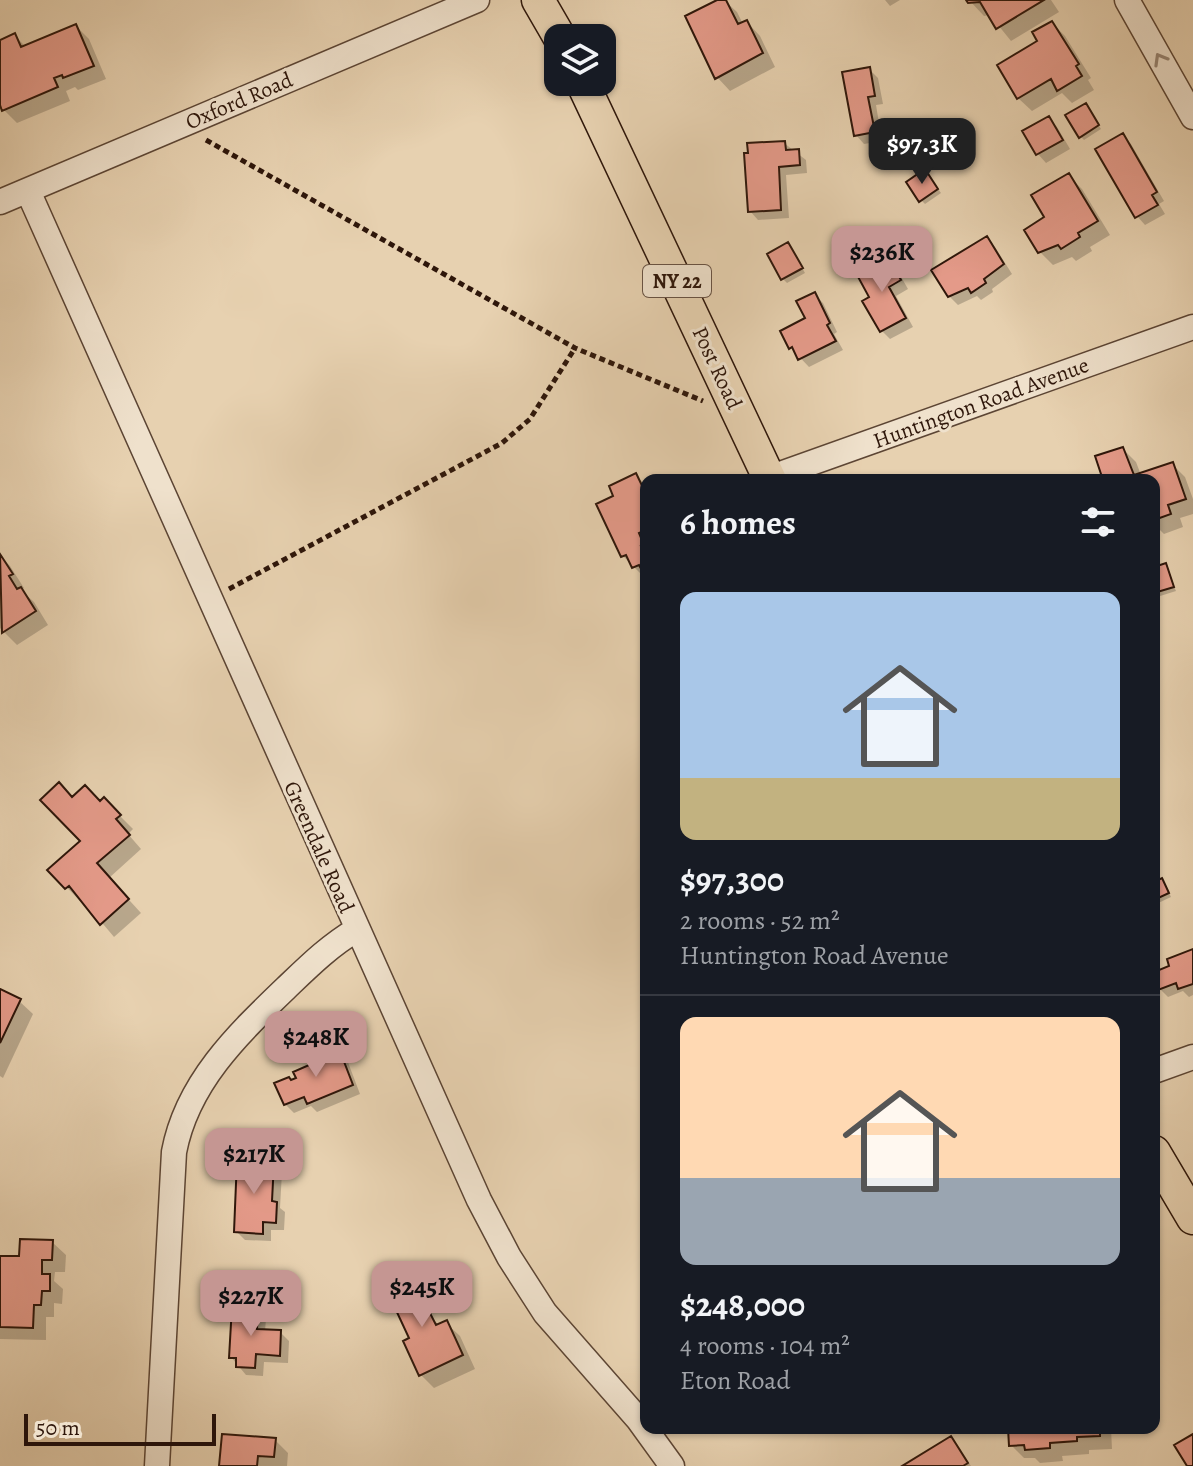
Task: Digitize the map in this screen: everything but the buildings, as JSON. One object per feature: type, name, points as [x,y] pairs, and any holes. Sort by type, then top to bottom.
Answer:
[{"type":"main road","points":[[538,0],[552,24]]},
{"type":"main road","name":"Post Road","points":[[589,96],[767,474]]},
{"type":"main road","points":[[1160,1162],[1193,1218]]},
{"type":"street","name":"Oxford Road","points":[[0,202],[477,0]]},
{"type":"street","points":[[1127,0],[1193,117]]},
{"type":"street","name":"Greendale Road","points":[[28,191],[479,1200],[509,1257],[545,1313],[640,1422]]},
{"type":"street","name":"Huntington Road Avenue","points":[[783,474],[1193,327]]},
{"type":"street","points":[[157,1466],[174,1152],[178,1131],[194,1096],[235,1037],[333,944],[356,930]]},
{"type":"street","points":[[1160,1069],[1193,1057]]},
{"type":"street","name":"Greendale Road","points":[[649,1434],[672,1466]]},
{"type":"path","points":[[181,126],[575,348],[740,417]]},
{"type":"path","points":[[209,599],[502,443],[530,419],[575,348]]}]
